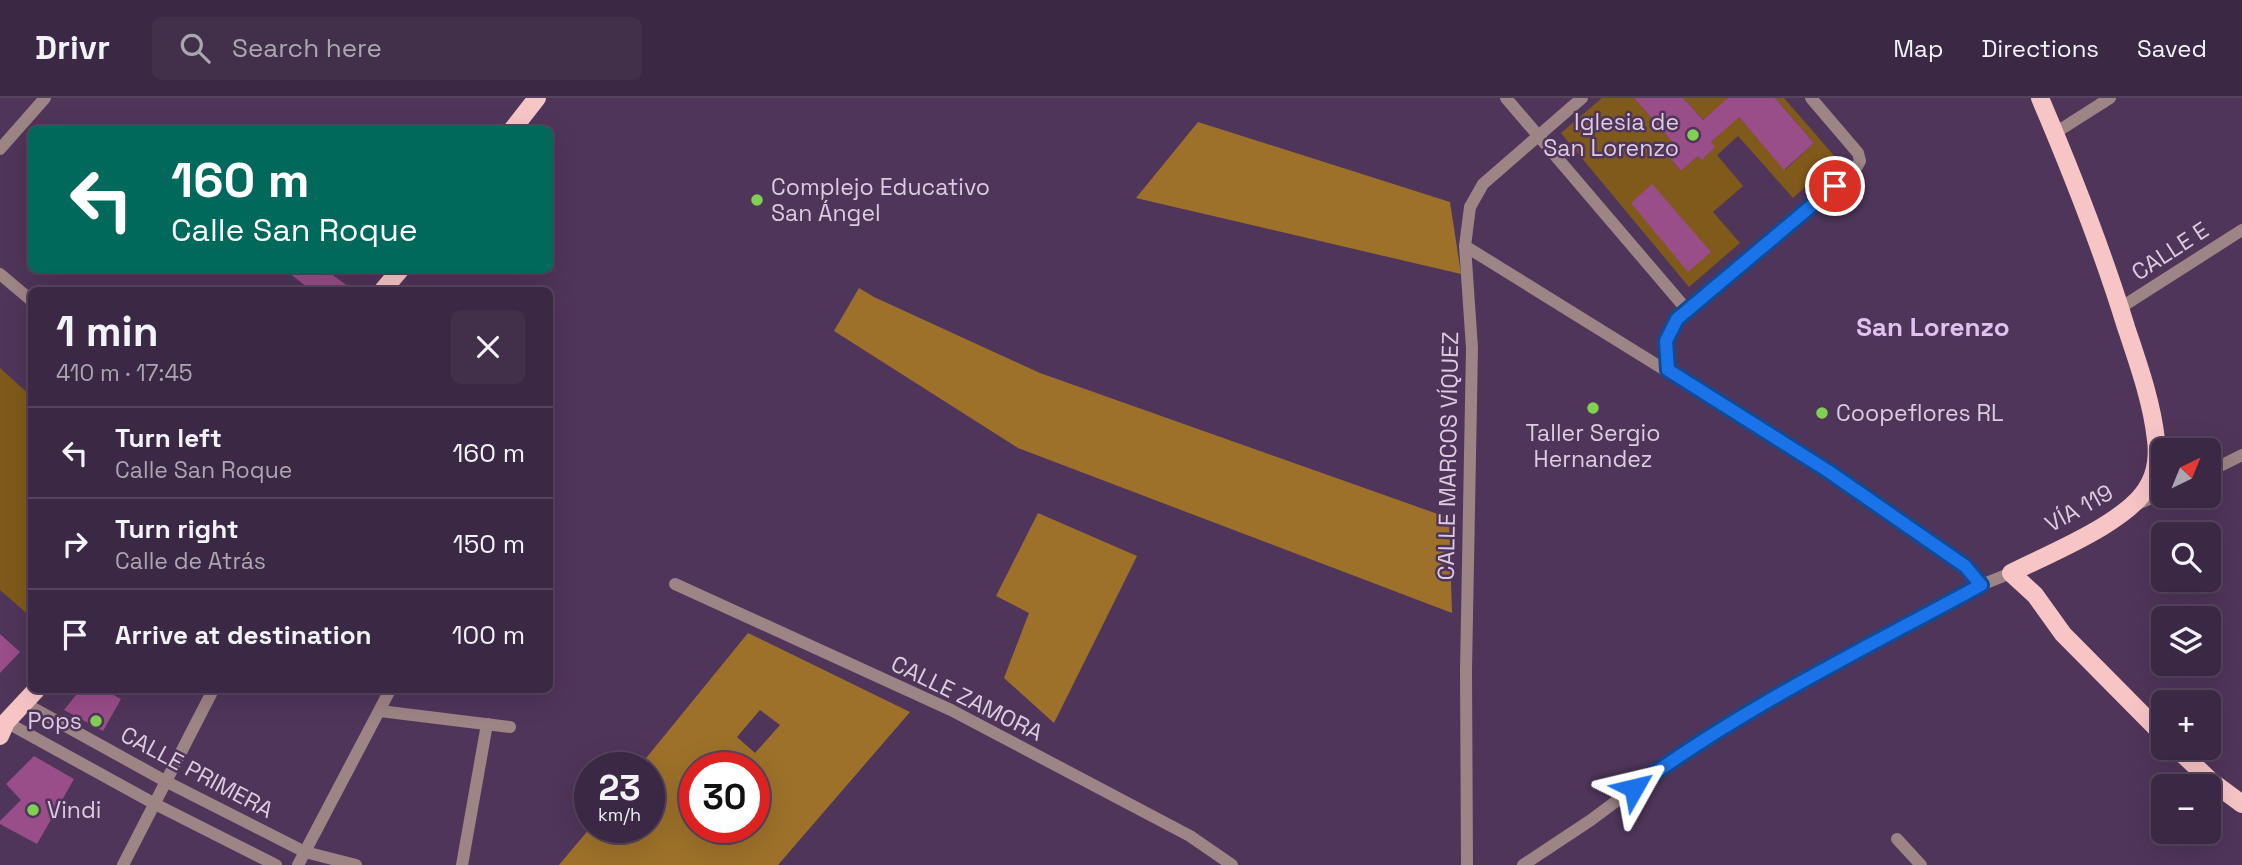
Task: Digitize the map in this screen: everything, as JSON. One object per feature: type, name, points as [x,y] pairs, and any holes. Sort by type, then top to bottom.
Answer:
[{"type":"main road","points":[[515,126],[537,98]]},
{"type":"main road","name":"VÍA 119","points":[[2011,573],[2107,524],[2133,506],[2148,487],[2156,468],[2157,441],[2120,308],[2093,227],[2040,98]]},
{"type":"main road","points":[[386,287],[397,273]]},
{"type":"main road","points":[[2011,573],[2035,596],[2063,634],[2151,723]]},
{"type":"main road","points":[[3,729],[30,696]]},
{"type":"main road","points":[[2189,760],[2242,804]]},
{"type":"street","points":[[1506,98],[1687,310]]},
{"type":"street","name":"CALLE MARCOS VÍQUEZ","points":[[1467,865],[1466,670],[1472,348],[1465,246],[1470,207],[1483,184],[1582,98]]},
{"type":"street","points":[[1668,370],[1666,341],[1677,319],[1856,168],[1860,161],[1858,153],[1811,98]]},
{"type":"street","points":[[2056,134],[2110,98]]},
{"type":"street","points":[[0,149],[38,101]]},
{"type":"street","name":"CALLE E","points":[[2120,308],[2242,230]]},
{"type":"street","points":[[1465,246],[1828,471],[1965,566],[1981,585]]},
{"type":"street","points":[[0,274],[28,298]]},
{"type":"street","points":[[2221,466],[2242,455]]},
{"type":"street","points":[[2133,506],[2151,498]]},
{"type":"street","points":[[1523,865],[1591,820],[1688,749],[1728,725],[1981,585],[2011,573]]},
{"type":"street","name":"CALLE ZAMORA","points":[[675,584],[951,710],[1190,836],[1232,865]]},
{"type":"street","points":[[123,865],[212,693]]},
{"type":"street","points":[[298,865],[389,693]]},
{"type":"street","name":"CALLE PRIMERA","points":[[30,696],[167,782],[305,852],[356,865]]},
{"type":"street","points":[[380,711],[510,727]]},
{"type":"street","points":[[462,865],[487,724]]},
{"type":"street","name":"CALLE PRIMERA","points":[[3,729],[276,865]]},
{"type":"street","points":[[1897,839],[1922,865]]},
{"type":"shaded area","points":[[1602,98],[1634,98],[1675,145],[1666,153],[1681,171],[1698,156],[1702,160],[1714,148],[1711,142],[1726,128],[1712,112],[1703,120],[1683,98],[1728,98],[1725,101],[1785,170],[1814,143],[1775,98],[1784,98],[1837,159],[1793,198],[1738,136],[1717,155],[1743,186],[1713,212],[1740,243],[1689,287],[1561,133]]},
{"type":"shaded area","points":[[1198,122],[1450,202],[1461,274],[1136,198]]},
{"type":"shaded area","points":[[859,288],[1040,373],[1449,518],[1452,613],[1018,448],[834,331]]},
{"type":"shaded area","points":[[0,368],[28,393],[28,614],[0,590]]},
{"type":"shaded area","points":[[1038,513],[1137,556],[1054,723],[1004,678],[1029,613],[996,596]]},
{"type":"shaded area","points":[[748,633],[910,712],[778,865],[559,865],[577,843],[665,843],[665,752],[651,752]]},
{"type":"building","points":[[1634,98],[1683,98],[1703,120],[1728,98],[1775,98],[1814,143],[1784,170],[1739,117],[1711,142],[1715,147],[1702,160],[1698,156],[1681,171],[1666,153],[1675,145]]},
{"type":"building","points":[[1652,184],[1711,252],[1688,272],[1631,203]]},
{"type":"building","points":[[289,273],[330,273],[349,287],[307,287]]},
{"type":"building","points":[[0,634],[20,652],[0,673]]},
{"type":"building","name":"Pops","points":[[78,693],[109,693],[121,699],[103,731],[64,710]]},
{"type":"building","name":"Vindi","points":[[34,756],[74,779],[37,844],[0,824],[21,800],[6,784]]},
{"type":"place","name":"Iglesia de San Lorenzo","points":[[1693,135]]},
{"type":"place","name":"Complejo Educativo San Ángel","points":[[757,200]]},
{"type":"place","name":"Taller Sergio Hernandez","points":[[1593,408]]},
{"type":"place","name":"Coopeflores RL","points":[[1822,413]]},
{"type":"place","name":"Pops","points":[[96,721]]},
{"type":"place","name":"Vindi","points":[[33,810]]},
{"type":"district","name":"San Lorenzo","points":[[1933,327]]},
{"type":"route","points":[[1634,788],[1678,755],[1728,725],[1981,585],[1965,566],[1828,471],[1668,370],[1666,341],[1677,319],[1835,186]]}]
